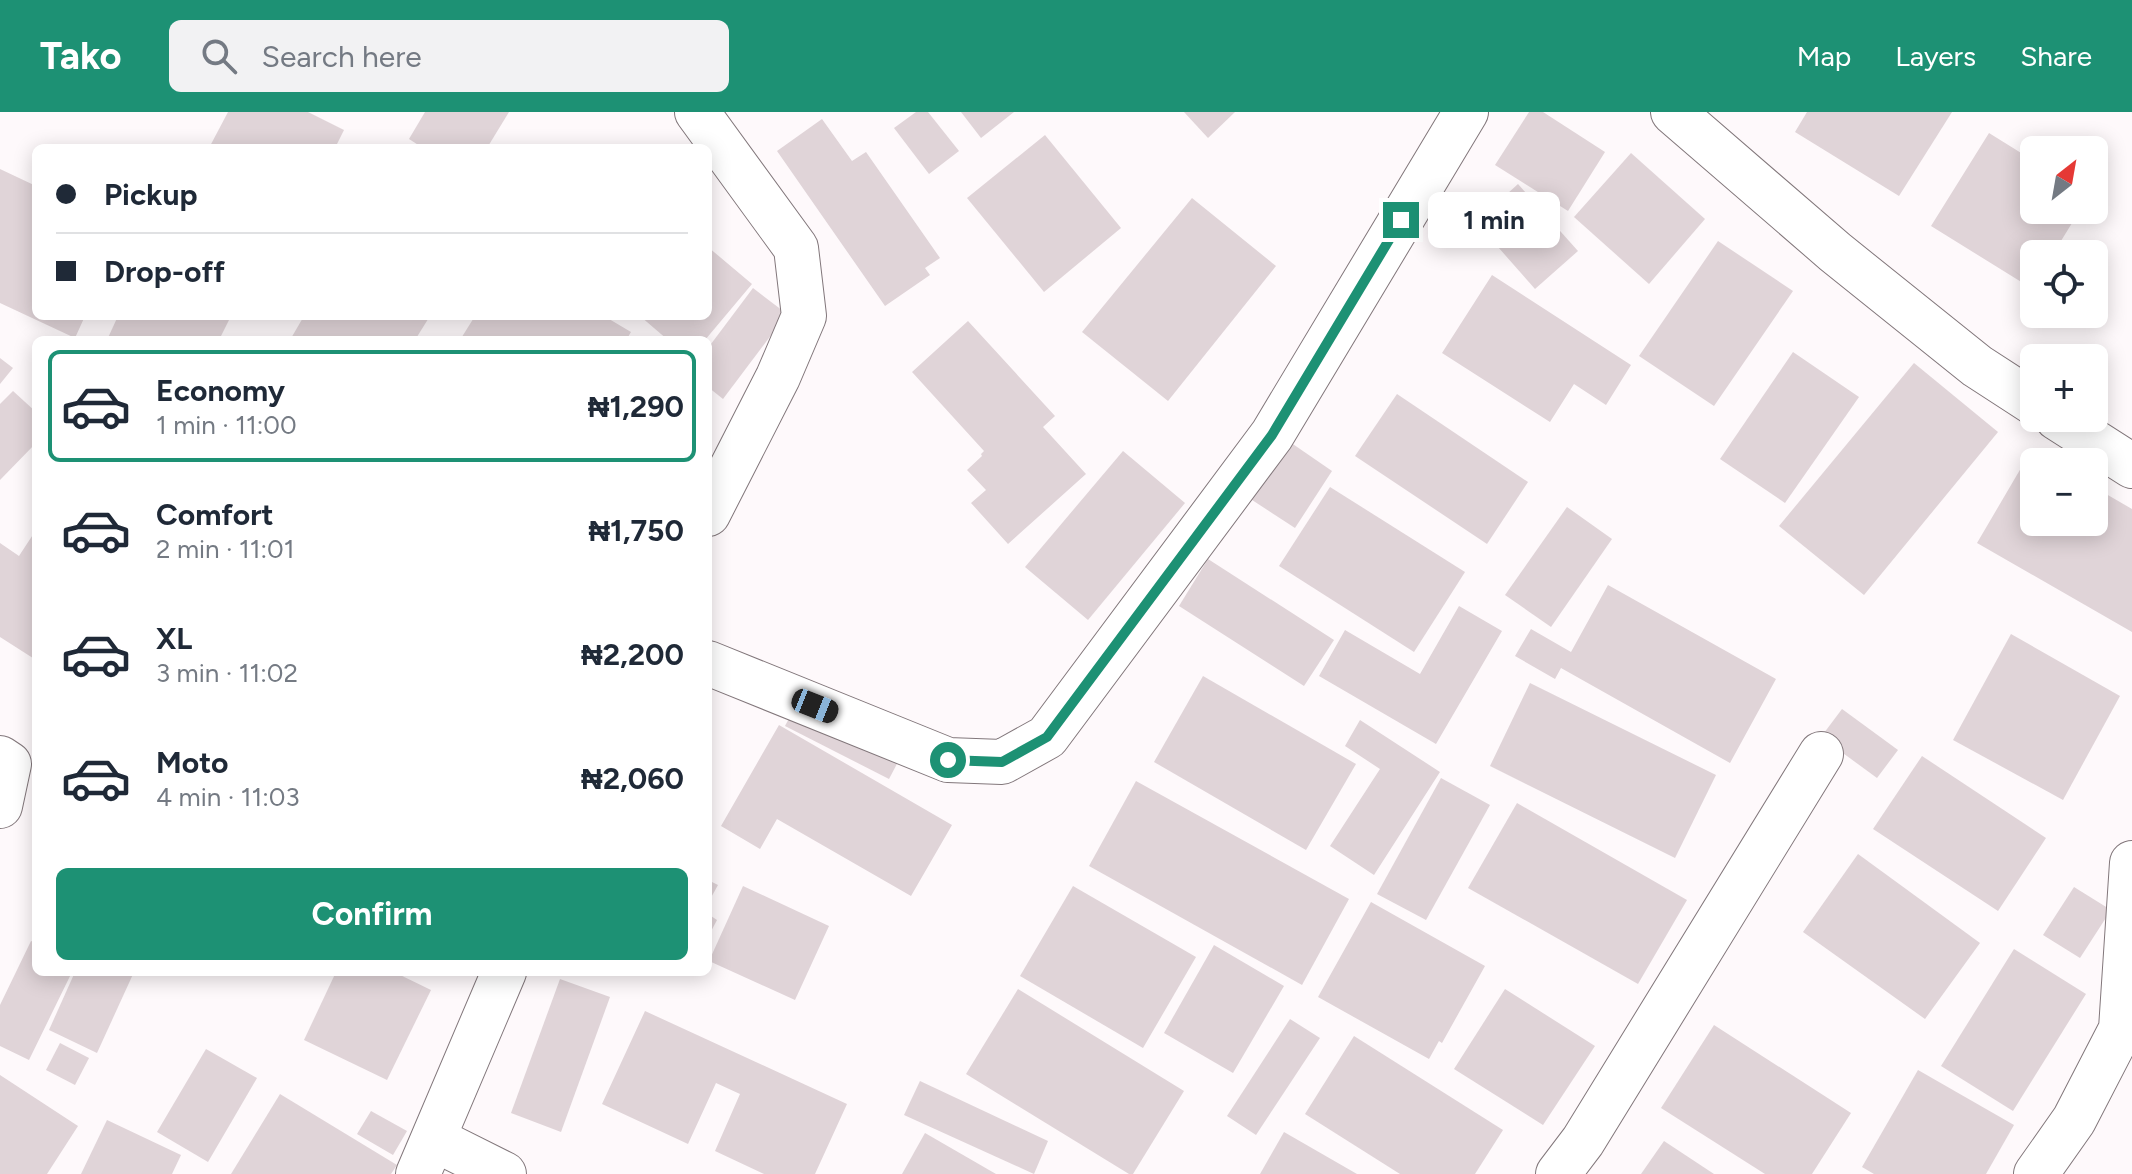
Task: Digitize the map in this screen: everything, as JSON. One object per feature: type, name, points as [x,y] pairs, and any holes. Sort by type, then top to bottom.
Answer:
[{"type":"street","points":[[697,112],[796,248],[804,316],[778,377],[712,506]]},
{"type":"street","points":[[712,665],[948,760],[1002,762],[1047,737],[1272,435],[1466,112]]},
{"type":"street","points":[[1673,112],[1846,262],[1977,366],[2020,394]]},
{"type":"street","points":[[2079,432],[2132,466]]},
{"type":"street","points":[[1558,1174],[1583,1141],[1821,754]]},
{"type":"street","points":[[0,758],[9,764],[0,806]]},
{"type":"street","points":[[2036,1174],[2074,1120],[2126,1034],[2132,863]]},
{"type":"street","points":[[502,976],[426,1156],[504,1174]]},
{"type":"building","points":[[228,112],[308,112],[344,130],[337,144],[211,144]]},
{"type":"building","points":[[425,112],[509,112],[489,144],[417,144],[409,139]]},
{"type":"building","points":[[916,112],[928,112],[959,151],[929,174],[894,128]]},
{"type":"building","points":[[961,112],[1014,112],[981,138]]},
{"type":"building","points":[[1184,112],[1235,112],[1208,138]]},
{"type":"building","points":[[1529,112],[1543,112],[1605,152],[1568,211],[1495,165]]},
{"type":"building","points":[[1807,112],[1952,112],[1899,196],[1795,132]]},
{"type":"building","points":[[822,119],[852,161],[866,152],[940,258],[925,268],[930,275],[885,306],[777,151]]},
{"type":"building","points":[[1989,133],[2020,152],[2020,224],[2071,224],[2062,240],[2020,240],[2020,281],[1931,226]]},
{"type":"building","points":[[1045,135],[1121,228],[1044,292],[967,198]]},
{"type":"building","points":[[1631,153],[1705,219],[1649,284],[1574,217]]},
{"type":"building","points":[[0,169],[32,184],[32,318],[0,303]]},
{"type":"building","points":[[1518,184],[1578,251],[1535,289],[1476,222]]},
{"type":"building","points":[[1192,198],[1276,266],[1168,401],[1082,332]]},
{"type":"building","points":[[1718,241],[1793,291],[1714,406],[1639,356]]},
{"type":"building","points":[[712,250],[752,284],[708,336],[663,336],[645,320],[712,320]]},
{"type":"building","points":[[1492,275],[1631,365],[1606,405],[1574,384],[1550,422],[1442,353]]},
{"type":"building","points":[[753,288],[787,314],[723,399],[712,390],[712,343]]},
{"type":"building","points":[[36,320],[83,320],[76,336]]},
{"type":"building","points":[[116,320],[229,320],[221,336],[109,336]]},
{"type":"building","points":[[302,320],[428,320],[418,336],[292,336]]},
{"type":"building","points":[[472,320],[611,320],[631,332],[629,336],[462,336]]},
{"type":"building","points":[[968,321],[1055,416],[1043,427],[1086,474],[1008,544],[971,503],[986,490],[967,470],[984,451],[912,372]]},
{"type":"building","points":[[1793,352],[1859,397],[1785,503],[1720,459]]},
{"type":"building","points":[[0,358],[13,368],[0,384]]},
{"type":"building","points":[[1914,363],[1998,432],[1864,595],[1779,526]]},
{"type":"building","points":[[13,391],[32,408],[32,447],[0,480],[0,404]]},
{"type":"building","points":[[1397,394],[1528,482],[1487,544],[1355,456]]},
{"type":"building","points":[[1287,440],[1332,471],[1295,528],[1249,498]]},
{"type":"building","points":[[1123,451],[1185,503],[1088,620],[1025,567]]},
{"type":"building","points":[[2020,470],[2020,536],[2108,536],[2108,495],[2132,509],[2132,632],[1977,543]]},
{"type":"building","points":[[1330,487],[1465,572],[1414,652],[1279,566]]},
{"type":"building","points":[[1567,507],[1612,539],[1551,627],[1505,595]]},
{"type":"building","points":[[32,536],[32,657],[0,637],[0,543],[19,556]]},
{"type":"building","points":[[1208,559],[1334,640],[1304,686],[1179,606]]},
{"type":"building","points":[[1608,585],[1776,679],[1730,763],[1561,668],[1555,679],[1515,656],[1531,629],[1571,652]]},
{"type":"building","points":[[1459,606],[1502,631],[1436,744],[1319,676],[1345,630],[1420,674]]},
{"type":"building","points":[[2011,634],[2120,696],[2063,800],[1953,740]]},
{"type":"building","points":[[1203,676],[1356,764],[1306,850],[1154,762]]},
{"type":"building","points":[[1530,683],[1716,775],[1675,858],[1490,766]]},
{"type":"building","points":[[795,707],[899,760],[889,779],[785,726]]},
{"type":"building","points":[[1842,709],[1898,750],[1877,778],[1821,737]]},
{"type":"building","points":[[1360,720],[1440,772],[1374,875],[1330,846],[1380,769],[1345,746]]},
{"type":"building","points":[[779,725],[952,825],[911,896],[777,819],[760,849],[721,826]]},
{"type":"building","points":[[1922,756],[2046,838],[1998,911],[1873,829]]},
{"type":"building","points":[[1441,778],[1490,805],[1426,920],[1377,894]]},
{"type":"building","points":[[1136,781],[1349,899],[1302,985],[1089,866]]},
{"type":"building","points":[[1517,803],[1687,900],[1638,984],[1468,888]]},
{"type":"building","points":[[1858,854],[1980,943],[1925,1019],[1803,932]]},
{"type":"building","points":[[712,882],[718,885],[712,896]]},
{"type":"building","points":[[743,886],[829,926],[795,1000],[712,962],[712,954]]},
{"type":"building","points":[[1073,886],[1196,957],[1143,1048],[1020,976]]},
{"type":"building","points":[[2074,887],[2111,910],[2080,958],[2043,935]]},
{"type":"building","points":[[1371,902],[1485,966],[1442,1043],[1439,1041],[1429,1059],[1318,997]]},
{"type":"building","points":[[31,941],[32,976],[70,976],[29,1060],[0,1046],[0,1005]]},
{"type":"building","points":[[1214,945],[1284,986],[1233,1073],[1164,1033]]},
{"type":"building","points":[[2014,949],[2086,994],[2013,1111],[1941,1066]]},
{"type":"building","points":[[73,976],[132,976],[97,1053],[49,1030]]},
{"type":"building","points":[[334,976],[402,976],[431,990],[387,1080],[304,1040]]},
{"type":"building","points":[[560,979],[610,997],[561,1132],[511,1113]]},
{"type":"building","points":[[1018,989],[1184,1091],[1133,1174],[966,1074]]},
{"type":"building","points":[[1505,989],[1595,1046],[1543,1125],[1454,1069]]},
{"type":"building","points":[[645,1011],[847,1104],[815,1174],[764,1174],[715,1151],[740,1094],[716,1083],[688,1144],[602,1104]]},
{"type":"building","points":[[1290,1019],[1320,1038],[1256,1135],[1227,1116]]},
{"type":"building","points":[[1714,1025],[1851,1113],[1812,1174],[1765,1174],[1661,1108]]},
{"type":"building","points":[[1354,1036],[1503,1130],[1475,1174],[1400,1174],[1305,1114]]},
{"type":"building","points":[[60,1043],[89,1058],[75,1085],[46,1070]]},
{"type":"building","points":[[206,1049],[257,1078],[208,1162],[157,1132]]},
{"type":"building","points":[[1918,1070],[2014,1125],[1986,1174],[1874,1174],[1862,1167]]},
{"type":"building","points":[[0,1075],[78,1126],[47,1174],[0,1174]]},
{"type":"building","points":[[920,1081],[1048,1141],[1034,1174],[904,1115]]},
{"type":"building","points":[[280,1094],[397,1165],[391,1174],[231,1174]]},
{"type":"building","points":[[371,1111],[407,1131],[393,1155],[357,1134]]},
{"type":"building","points":[[107,1120],[181,1155],[172,1174],[81,1174]]},
{"type":"building","points":[[1284,1132],[1357,1174],[1260,1174]]},
{"type":"building","points":[[925,1133],[996,1174],[902,1174]]},
{"type":"building","points":[[1664,1141],[1714,1174],[1641,1174]]},
{"type":"route","points":[[948,760],[1002,762],[1047,737],[1272,435],[1401,220]]}]
